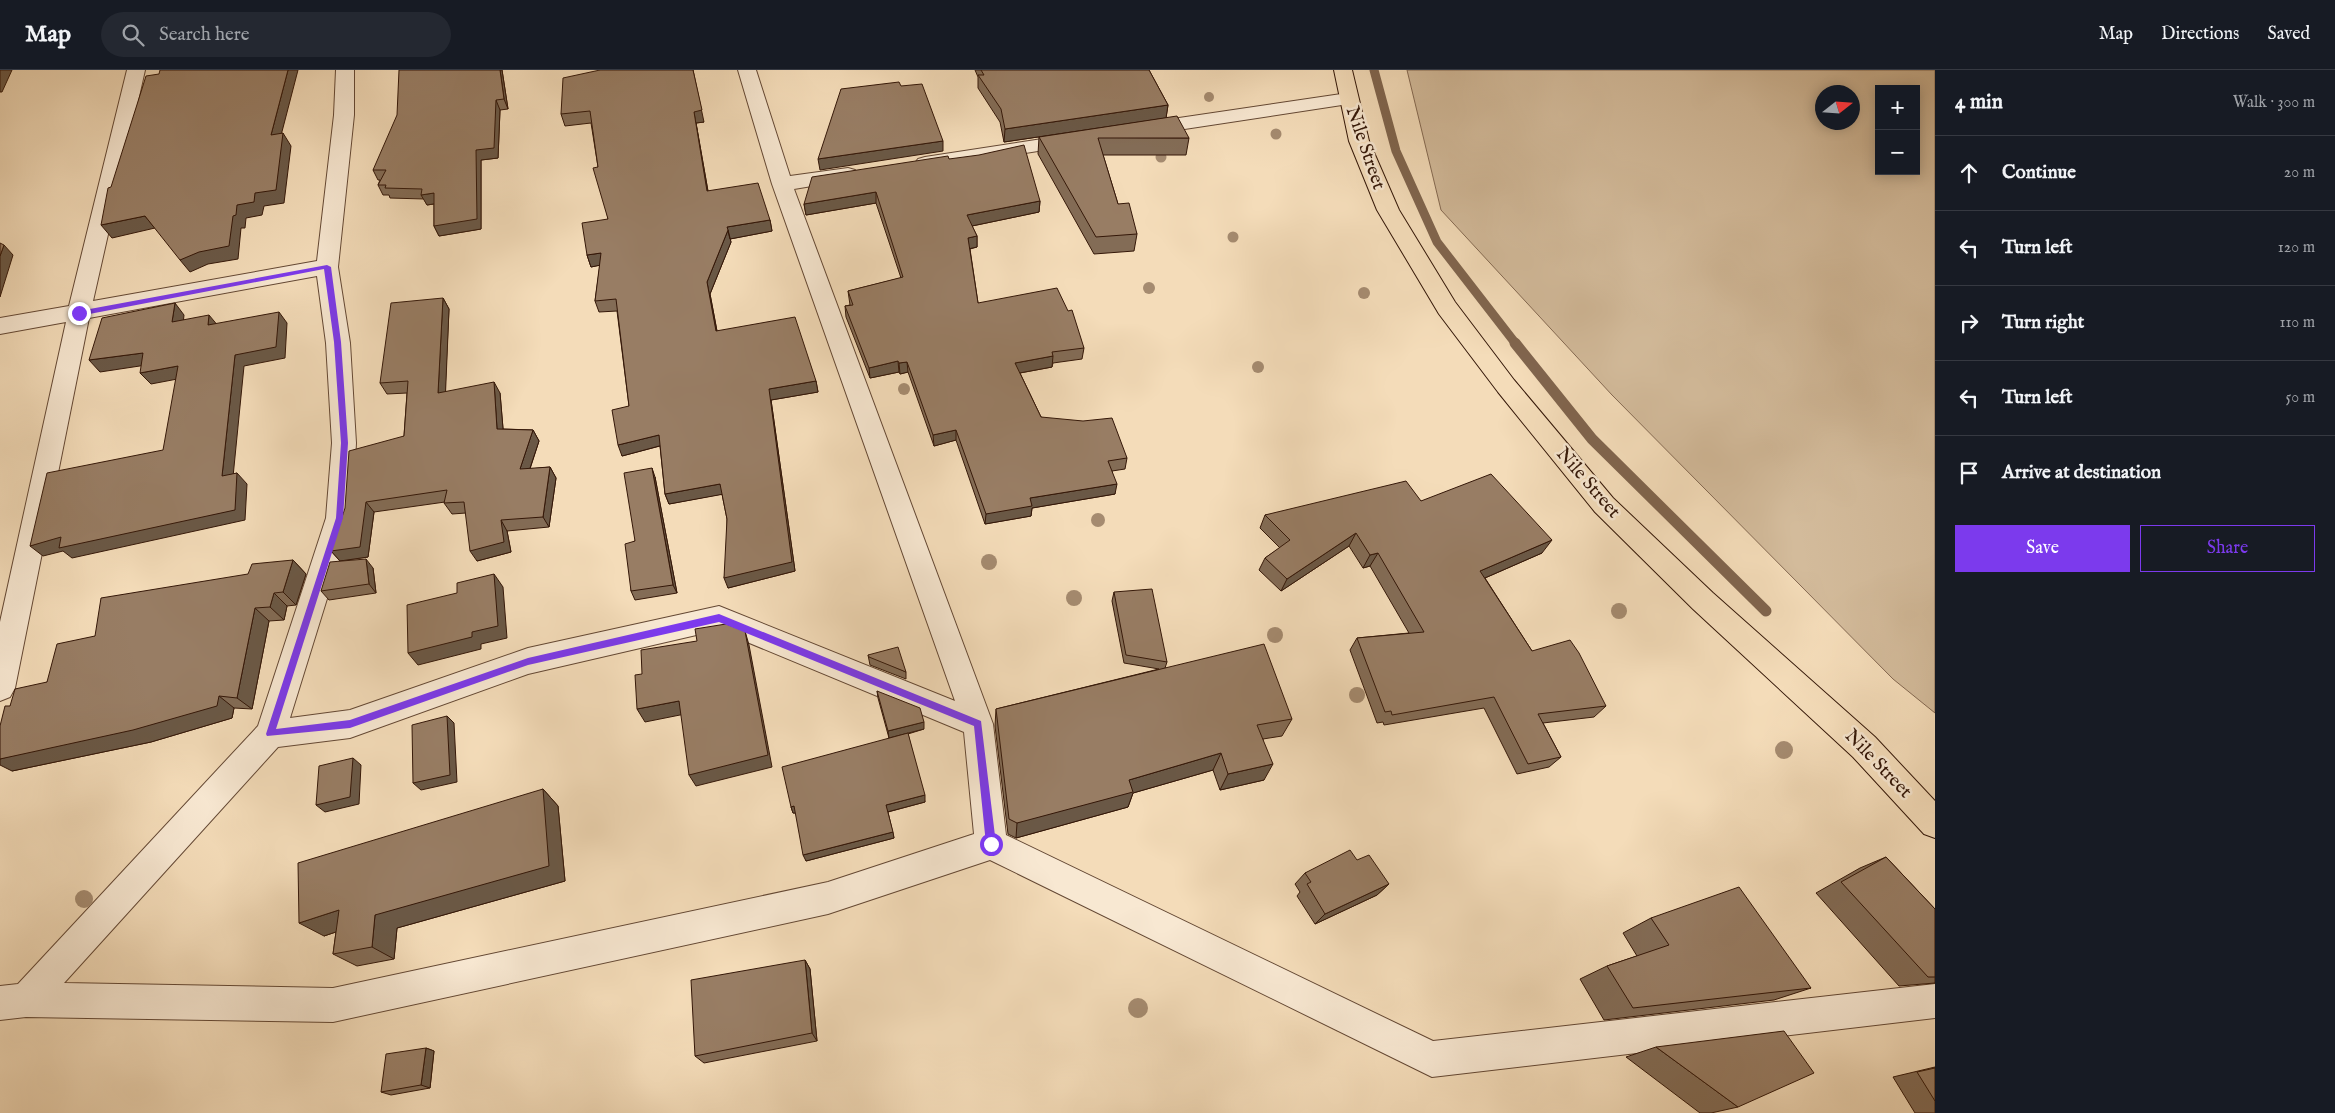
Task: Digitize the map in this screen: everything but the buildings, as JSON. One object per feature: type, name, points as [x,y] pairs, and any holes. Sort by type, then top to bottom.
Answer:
[{"type":"main road","name":"Nile Street","points":[[1343,70],[1359,142],[1388,210],[1448,308],[1506,386],[1604,505],[1704,601],[1864,747],[1935,823]]},
{"type":"street","points":[[0,688],[79,313],[136,70]]},
{"type":"street","points":[[13,1001],[270,734],[340,518],[344,443],[338,342],[327,267],[344,115],[345,70]]},
{"type":"street","points":[[747,70],[782,184],[978,724],[991,844]]},
{"type":"street","points":[[1124,133],[1348,99]]},
{"type":"street","points":[[909,165],[1094,137]]},
{"type":"street","points":[[782,184],[870,171]]},
{"type":"street","points":[[0,326],[327,267]]},
{"type":"street","points":[[270,734],[350,724],[528,662],[719,618],[978,724]]},
{"type":"street","points":[[13,1001],[333,1005],[828,898],[991,844],[1432,1058],[1935,1001]]},
{"type":"shaded area","points":[[1407,70],[1935,70],[1935,713],[1893,679],[1612,395],[1441,210]]},
{"type":"waterway","points":[[1374,70],[1396,151],[1437,242],[1516,344]]},
{"type":"waterway","points":[[1515,343],[1592,439],[1766,611]]},
{"type":"route","points":[[79,313],[327,267],[338,342],[344,443],[340,518],[270,734],[350,724],[528,662],[719,618],[978,724],[991,844]]}]
